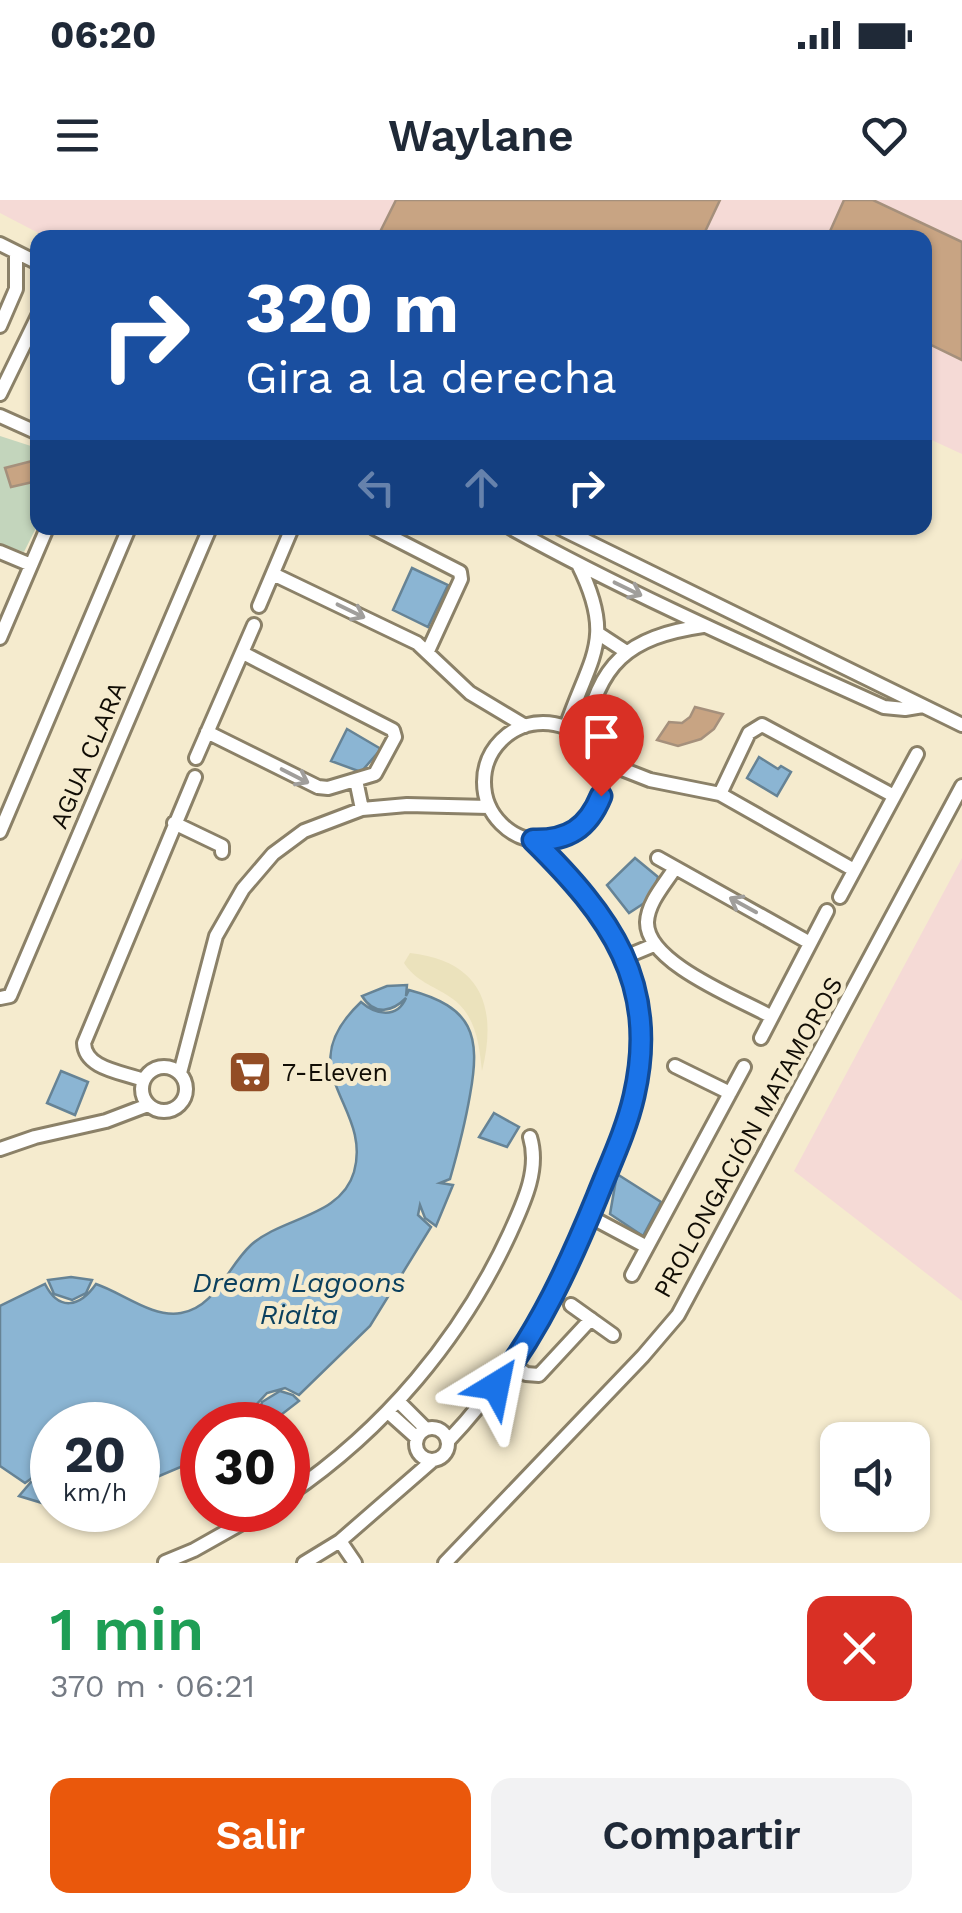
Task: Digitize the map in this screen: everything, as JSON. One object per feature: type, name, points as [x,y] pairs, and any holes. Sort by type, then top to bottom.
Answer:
[{"type":"street","points":[[0,244],[30,259]]},
{"type":"street","points":[[0,326],[16,289],[16,252]]},
{"type":"street","points":[[0,394],[30,332]]},
{"type":"street","points":[[0,416],[30,429]]},
{"type":"street","points":[[0,638],[44,535]]},
{"type":"street","points":[[0,832],[126,535]]},
{"type":"street","name":"AGUA CLARA","points":[[3,999],[207,535]]},
{"type":"street","points":[[259,606],[289,535]]},
{"type":"street","points":[[388,535],[460,572],[428,651]]},
{"type":"street","points":[[524,535],[704,626],[884,707],[923,706]]},
{"type":"street","points":[[574,535],[962,725]]},
{"type":"street","points":[[0,552],[31,565]]},
{"type":"street","points":[[566,727],[599,634],[592,597],[578,564]]},
{"type":"street","points":[[273,574],[428,651],[470,693],[525,726]]},
{"type":"street","points":[[196,758],[254,625]]},
{"type":"street","points":[[584,739],[597,690],[625,651],[658,635],[704,626]]},
{"type":"street","points":[[599,634],[625,651]]},
{"type":"street","points":[[208,732],[318,787],[375,774],[395,737],[395,732],[243,653]]},
{"type":"street","points":[[546,723],[566,727],[584,739],[598,760],[601,796],[594,812],[583,826],[551,841],[515,835],[489,807],[484,788],[485,768],[493,750],[507,735],[525,726],[546,723]]},
{"type":"street","points":[[720,794],[749,732],[762,725],[894,796]]},
{"type":"street","points":[[840,897],[917,754]]},
{"type":"street","points":[[598,760],[650,780],[720,794],[854,870]]},
{"type":"street","points":[[144,1080],[95,1063],[86,1056],[84,1046],[195,777]]},
{"type":"street","points":[[356,780],[362,810]]},
{"type":"street","name":"PROLONGACIÓN MATAMOROS","points":[[445,1563],[678,1315],[962,786]]},
{"type":"street","points":[[180,1073],[170,1067],[157,1068],[144,1080],[142,1093],[148,1105],[161,1111],[180,1104],[186,1092],[180,1073],[216,936],[243,889],[273,854],[327,821],[362,810],[407,805],[489,807]]},
{"type":"street","points":[[174,823],[222,846],[222,852]]},
{"type":"street","points":[[304,1563],[340,1541],[432,1461],[442,1457],[448,1441],[480,1408],[513,1364],[560,1281],[625,1126],[640,1066],[640,1011],[625,958],[600,912],[533,840]]},
{"type":"street","points":[[658,858],[810,943]]},
{"type":"street","points":[[675,868],[650,909],[647,922],[654,945],[670,962],[772,1016]]},
{"type":"street","points":[[761,1038],[827,911]]},
{"type":"street","points":[[625,958],[654,945]]},
{"type":"street","points":[[675,1066],[730,1093]]},
{"type":"street","points":[[632,1276],[744,1067]]},
{"type":"street","points":[[0,1149],[106,1122],[148,1105]]},
{"type":"street","points":[[310,1479],[343,1455],[388,1412],[454,1330],[500,1254],[529,1186],[534,1155],[530,1137]]},
{"type":"street","points":[[589,1216],[647,1247]]},
{"type":"street","points":[[571,1306],[612,1334]]},
{"type":"street","points":[[513,1364],[530,1376],[539,1375],[591,1319]]},
{"type":"street","points":[[398,1400],[422,1434],[418,1454],[432,1461]]},
{"type":"street","points":[[388,1412],[422,1434]]},
{"type":"street","points":[[422,1434],[438,1429],[448,1441]]},
{"type":"street","points":[[165,1562],[226,1532]]},
{"type":"street","points":[[340,1541],[356,1563]]},
{"type":"shaded area","points":[[0,200],[962,200],[962,454],[932,440],[932,230],[33,230],[0,213]]},
{"type":"shaded area","points":[[962,858],[962,1301],[794,1171]]},
{"type":"green space","points":[[0,436],[30,446],[32,535],[24,552],[0,544]]},
{"type":"sand","points":[[410,953],[453,966],[479,991],[487,1026],[482,1071],[477,1040],[466,1012],[409,969],[404,963]]},
{"type":"water","points":[[412,568],[448,585],[428,627],[393,610]]},
{"type":"water","points":[[347,729],[381,749],[361,772],[331,761]]},
{"type":"water","points":[[759,757],[791,772],[777,796],[747,778]]},
{"type":"water","points":[[635,858],[658,877],[652,898],[629,913],[607,885]]},
{"type":"water","name":"Dream Lagoons Rialta","points":[[407,985],[406,996],[409,990],[447,1005],[468,1026],[474,1056],[464,1127],[450,1179],[440,1183],[453,1185],[436,1226],[425,1218],[420,1205],[418,1215],[431,1227],[370,1326],[299,1395],[285,1388],[267,1393],[259,1402],[180,1402],[180,1467],[160,1476],[160,1402],[30,1402],[30,1479],[25,1483],[0,1466],[0,1306],[45,1284],[57,1299],[70,1303],[83,1298],[96,1284],[159,1312],[181,1313],[212,1295],[251,1245],[337,1198],[354,1172],[357,1148],[331,1069],[331,1049],[340,1027],[361,1002],[386,1013],[402,1005],[406,998],[395,1006],[378,1009],[362,996],[387,986]]},
{"type":"water","points":[[61,1071],[88,1082],[75,1115],[47,1103]]},
{"type":"water","points":[[494,1113],[519,1127],[507,1147],[479,1137]]},
{"type":"water","points":[[617,1174],[661,1202],[643,1236],[610,1214]]},
{"type":"water","points":[[48,1280],[92,1280],[86,1293],[72,1300],[54,1294]]},
{"type":"water","points":[[280,1391],[299,1401],[298,1402],[262,1402]]},
{"type":"water","points":[[30,1483],[30,1499],[19,1496]]},
{"type":"building","points":[[396,200],[720,200],[706,230],[381,230]]},
{"type":"building","points":[[844,200],[873,200],[962,242],[962,360],[932,345],[932,230],[831,230]]},
{"type":"building","points":[[30,462],[30,483],[11,487],[5,468]]},
{"type":"building","points":[[695,707],[723,714],[714,729],[701,739],[678,746],[657,740],[669,722],[682,723]]},
{"type":"place","name":"7-Eleven","points":[[250,1072]]},
{"type":"route","points":[[496,1386],[513,1364],[560,1281],[634,1101],[640,1066],[640,1011],[625,958],[600,912],[533,840],[551,841],[568,836],[583,826],[601,796]]}]
